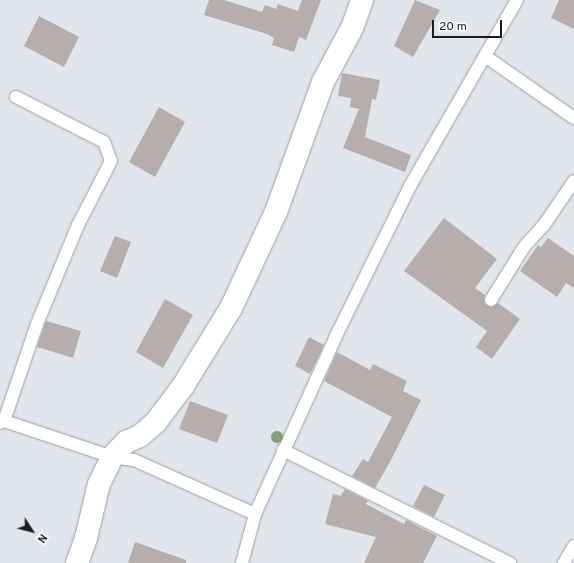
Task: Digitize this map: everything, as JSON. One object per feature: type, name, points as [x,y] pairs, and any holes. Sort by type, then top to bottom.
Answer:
[{"type":"street","points":[[77,563],[86,538],[99,484],[112,457],[126,442],[140,436],[156,422],[183,386],[230,308],[276,212],[323,82],[352,28],[362,0]]},
{"type":"lane","points":[[242,563],[255,514],[336,336],[410,186],[517,0]]},
{"type":"lane","points":[[485,56],[574,118]]},
{"type":"lane","points":[[16,97],[104,142],[111,161],[78,225],[37,324],[2,422],[112,457],[134,460],[255,514]]},
{"type":"lane","points":[[491,300],[524,247],[544,225],[574,181]]},
{"type":"lane","points":[[283,450],[510,563]]},
{"type":"lane","points":[[564,563],[572,553],[574,546]]},
{"type":"building","points":[[209,0],[224,0],[262,12],[265,5],[276,9],[278,4],[298,11],[302,0],[321,0],[306,40],[299,37],[294,52],[272,45],[274,38],[267,34],[204,15]]},
{"type":"building","points":[[415,0],[440,10],[413,57],[394,46]]},
{"type":"building","points":[[559,0],[574,0],[574,29],[551,18]]},
{"type":"building","points":[[39,16],[79,37],[64,67],[24,46]]},
{"type":"building","points":[[342,73],[380,80],[376,100],[372,99],[365,137],[411,155],[405,172],[343,148],[359,109],[350,107],[351,98],[338,96]]},
{"type":"building","points":[[159,107],[185,122],[155,177],[129,162]]},
{"type":"building","points":[[444,218],[497,259],[475,288],[485,295],[485,304],[491,307],[498,303],[520,319],[492,359],[476,347],[487,331],[404,271]]},
{"type":"building","points":[[115,236],[131,242],[117,278],[100,271]]},
{"type":"building","points":[[548,238],[574,256],[574,288],[566,283],[557,297],[520,271],[538,245],[541,247]]},
{"type":"building","points":[[165,299],[193,315],[163,368],[136,352]]},
{"type":"building","points":[[46,321],[81,331],[73,358],[37,347]]},
{"type":"building","points":[[309,337],[324,345],[310,374],[295,366]]},
{"type":"building","points":[[337,352],[370,370],[373,364],[407,381],[403,391],[421,400],[391,460],[375,488],[352,476],[363,459],[368,462],[392,417],[324,381]]},
{"type":"building","points":[[190,401],[228,415],[217,443],[179,429]]},
{"type":"building","points":[[424,485],[445,495],[434,517],[413,506]]},
{"type":"building","points":[[345,489],[368,501],[366,504],[404,524],[406,520],[437,536],[423,563],[364,563],[376,537],[325,524],[333,494],[341,496]]},
{"type":"building","points":[[135,542],[186,560],[186,563],[128,563]]}]
